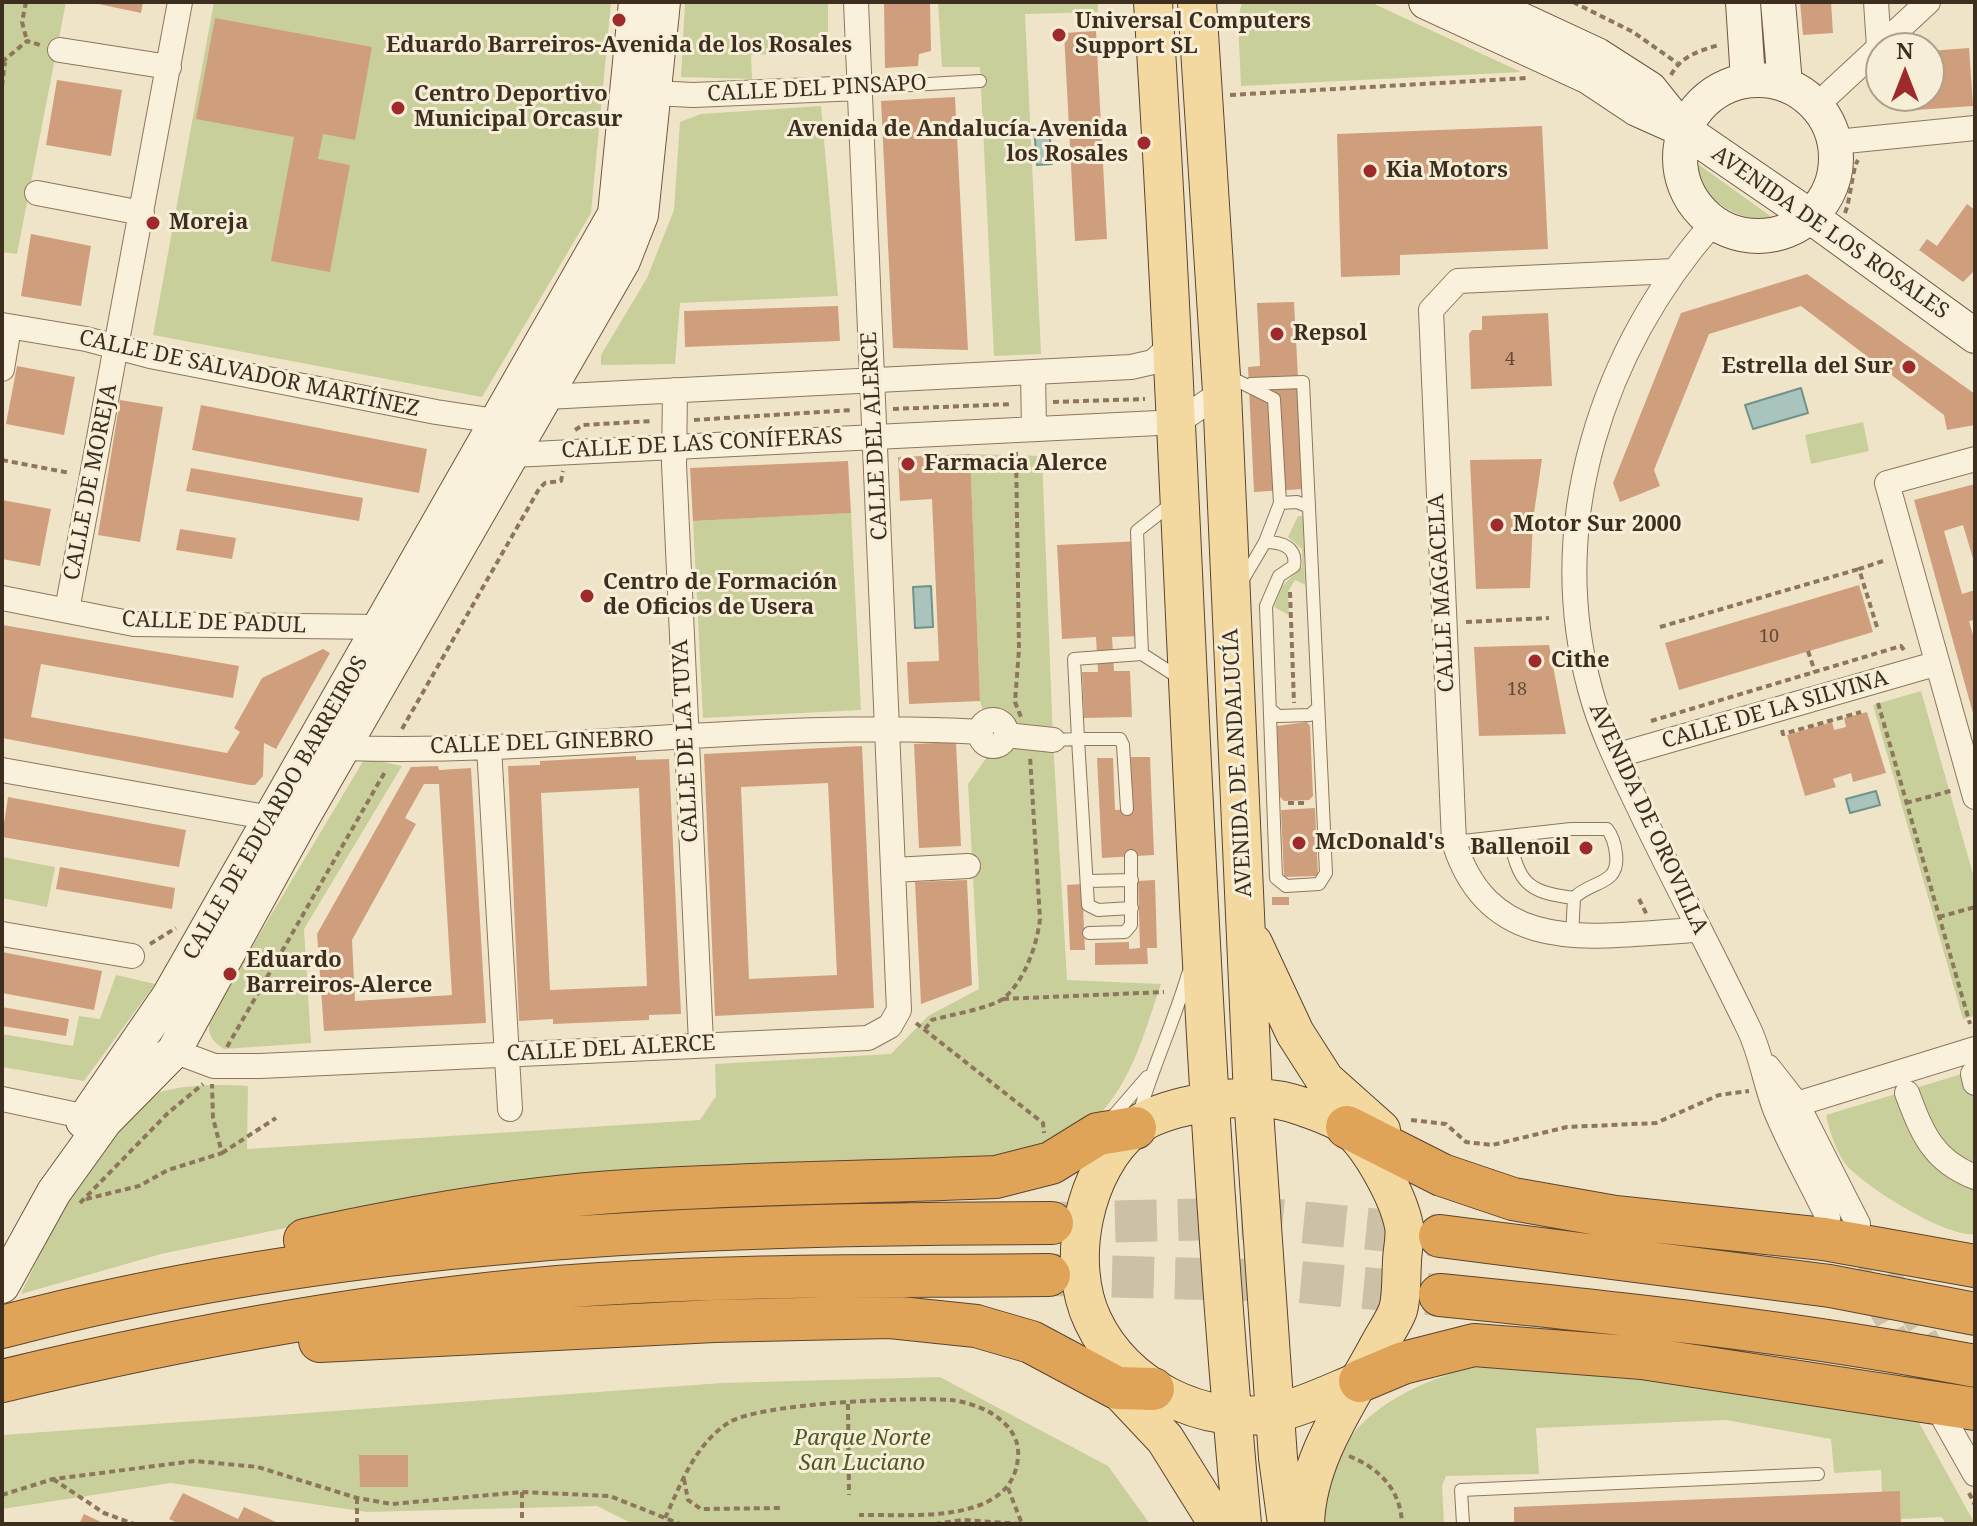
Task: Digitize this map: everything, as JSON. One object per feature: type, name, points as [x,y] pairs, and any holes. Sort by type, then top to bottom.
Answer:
[{"type":"highway","points":[[1347,1127],[1409,1137],[1442,1175],[1513,1199],[1615,1217],[1824,1239],[1975,1266]]},
{"type":"highway","points":[[129,1295],[197,1263],[380,1224],[549,1198],[641,1190],[996,1177],[1051,1163],[1116,1131]]},
{"type":"highway","points":[[2,1327],[129,1295],[376,1255],[481,1244],[900,1224],[1052,1223]]},
{"type":"highway","points":[[1440,1236],[1830,1286],[1975,1314]]},
{"type":"highway","points":[[2,1381],[179,1342],[385,1305],[559,1287],[735,1278],[1049,1275]]},
{"type":"highway","points":[[1440,1295],[1676,1318],[1846,1341],[1975,1366]]},
{"type":"highway","points":[[179,1342],[231,1347],[376,1336],[890,1317],[976,1326],[1031,1342],[1135,1388]]},
{"type":"highway","points":[[1360,1381],[1403,1363],[1474,1345],[1642,1358],[1960,1414]]},
{"type":"main road","name":"AVENIDA DE ANDALUCÍA","points":[[1153,2],[1178,422],[1208,1101],[1242,1524]]},
{"type":"main road","name":"AVENIDA DE ANDALUCÍA","points":[[1202,9],[1230,383],[1231,601],[1253,1096],[1275,1413],[1287,1524]]},
{"type":"main road","points":[[1245,926],[1295,1033],[1325,1080],[1409,1137]]},
{"type":"main road","points":[[1218,1524],[1120,1360],[1093,1321],[1078,1260],[1086,1203],[1105,1165],[1116,1131],[1171,1109],[1253,1096],[1291,1103],[1347,1127],[1385,1176],[1404,1227],[1398,1309],[1324,1445],[1306,1509],[1305,1524]]},
{"type":"main road","points":[[1135,1388],[1188,1407],[1232,1415],[1275,1413],[1360,1381]]},
{"type":"street","name":"CALLE DE MOREJA","points":[[67,610],[180,2]]},
{"type":"street","name":"CALLE DE EDUARDO BARREIROS","points":[[2,1286],[24,1244],[72,1199],[95,1118],[118,1071],[169,996],[615,214],[636,2]]},
{"type":"street","name":"CALLE DE EDUARDO BARREIROS","points":[[95,1118],[174,1051],[623,261],[641,215],[663,2]]},
{"type":"street","name":"CALLE DEL ALERCE","points":[[174,1051],[214,1066],[227,1067],[701,1043],[868,1038],[890,1026],[899,1010],[856,2]]},
{"type":"street","name":"AVENIDA DE LOS ROSALES","points":[[1426,2],[1589,77],[1637,109],[1684,130],[1975,336]]},
{"type":"street","name":"AVENIDA DE LOS ROSALES","points":[[1483,2],[1597,55],[1650,89],[1684,130]]},
{"type":"street","points":[[1743,2],[1748,80]]},
{"type":"street","points":[[1778,2],[1785,84]]},
{"type":"street","points":[[1876,2],[1878,32]]},
{"type":"street","points":[[1895,32],[1928,2]]},
{"type":"street","points":[[60,50],[169,67]]},
{"type":"street","points":[[1817,105],[1865,60]]},
{"type":"street","points":[[1748,80],[1785,84],[1817,105],[1829,122],[1836,142],[1836,169],[1828,195],[1811,217],[1788,231],[1763,237],[1737,234],[1713,223],[1694,204],[1682,181],[1679,156],[1684,130],[1694,112],[1709,96],[1727,85],[1748,80]]},
{"type":"street","name":"CALLE DEL PINSAPO","points":[[654,93],[693,95],[860,88]]},
{"type":"street","points":[[1836,142],[1975,128]]},
{"type":"street","points":[[37,193],[142,213]]},
{"type":"street","name":"AVENIDA DE OROVILLA","points":[[1713,223],[1674,271],[1607,390],[1582,477],[1574,572],[1581,652],[1590,692],[1615,756],[1760,1056],[1775,1109],[1828,1218]]},
{"type":"street","name":"CALLE MAGACELA","points":[[1674,271],[1458,281],[1431,310],[1454,842],[1462,866],[1489,903],[1521,926],[1572,936],[1698,930]]},
{"type":"street","points":[[2,369],[6,326]]},
{"type":"street","name":"CALLE DE SALVADOR MARTÍNEZ","points":[[6,326],[496,421]]},
{"type":"street","points":[[513,455],[496,421],[546,397],[1033,374],[1145,365],[1174,343]]},
{"type":"street","points":[[1033,374],[1034,428]]},
{"type":"street","points":[[1178,422],[1230,383]]},
{"type":"street","name":"CALLE DE LA TUYA","points":[[675,390],[674,464],[701,1043]]},
{"type":"street","name":"CALLE DE LAS CONÍFERAS","points":[[513,455],[1178,422]]},
{"type":"street","points":[[1973,791],[1935,664],[1887,483],[1975,459]]},
{"type":"street","name":"CALLE DE PADUL","points":[[2,598],[134,624],[380,627]]},
{"type":"street","name":"CALLE DE LA SILVINA","points":[[1615,756],[1935,664]]},
{"type":"street","name":"CALLE DEL GINEBRO","points":[[344,748],[489,747],[888,726],[981,732],[984,725],[995,721],[1029,737]]},
{"type":"street","points":[[489,747],[510,1109]]},
{"type":"street","points":[[2,770],[271,818]]},
{"type":"street","points":[[893,870],[968,866]]},
{"type":"street","points":[[2,934],[132,956]]},
{"type":"street","points":[[118,1071],[174,1051],[165,1031],[169,996]]},
{"type":"street","points":[[1797,1104],[1975,1049]]},
{"type":"street","name":"AVENIDA DE OROVILLA","points":[[1760,1056],[1797,1104],[1858,1224]]},
{"type":"street","points":[[1907,1093],[1929,1145],[1959,1171],[1975,1177]]},
{"type":"street","points":[[2,1099],[95,1118]]},
{"type":"street","points":[[1960,1414],[1975,1474]]},
{"type":"lane","name":"CALLE DEL PINSAPO","points":[[860,88],[980,81]]},
{"type":"lane","points":[[1230,383],[1303,382],[1326,873],[1319,884],[1286,886],[1276,878],[1266,606],[1279,576],[1294,566],[1295,558],[1292,550],[1283,544],[1265,542]]},
{"type":"lane","points":[[1230,383],[1274,399],[1280,503],[1265,542],[1231,601]]},
{"type":"lane","points":[[1142,654],[1137,531],[1180,497]]},
{"type":"lane","points":[[1280,503],[1297,502],[1309,507]]},
{"type":"lane","points":[[1132,908],[1091,909],[1074,659],[1142,654],[1188,684]]},
{"type":"lane","points":[[1270,709],[1278,716],[1294,716],[1310,715],[1318,708]]},
{"type":"lane","points":[[1029,737],[1120,739],[1127,809]]},
{"type":"lane","points":[[1454,842],[1509,836],[1607,829],[1612,834],[1616,868],[1611,879],[1574,898],[1545,895],[1529,885],[1517,872],[1509,836]]},
{"type":"lane","points":[[1089,933],[1125,932],[1131,925],[1131,856]]},
{"type":"lane","points":[[1087,881],[1132,880]]},
{"type":"lane","points":[[1572,936],[1574,898]]},
{"type":"lane","points":[[1116,1131],[1152,1071],[1174,1024],[1202,924]]},
{"type":"lane","points":[[1116,1131],[1152,1071]]},
{"type":"lane","points":[[1463,1524],[1461,1490],[1818,1474]]},
{"type":"path","points":[[26,2],[22,22],[27,41]]},
{"type":"path","points":[[1573,2],[1633,32],[1677,63]]},
{"type":"path","points":[[27,41],[60,50]]},
{"type":"path","points":[[2,86],[4,61],[27,41]]},
{"type":"path","points":[[1666,84],[1677,63],[1696,52],[1726,43]]},
{"type":"path","points":[[1230,95],[1538,77]]},
{"type":"path","points":[[1852,219],[1845,213],[1853,191],[1854,166],[1860,158],[1868,157]]},
{"type":"path","points":[[1003,999],[1025,968],[1038,940],[1040,919],[1029,737],[1015,702],[1019,649],[1016,447]]},
{"type":"path","points":[[2,460],[91,478]]},
{"type":"path","points":[[403,726],[539,489]]},
{"type":"path","points":[[1660,627],[1889,560]]},
{"type":"path","points":[[1859,569],[1877,627]]},
{"type":"path","points":[[1290,592],[1294,716]]},
{"type":"path","points":[[1466,622],[1549,618]]},
{"type":"path","points":[[1645,723],[1901,646],[1911,671]]},
{"type":"path","points":[[1808,651],[1815,672]]},
{"type":"path","points":[[1890,695],[1876,699],[1970,1024]]},
{"type":"path","points":[[1781,726],[1783,734],[1861,712]]},
{"type":"path","points":[[227,1067],[227,1043],[387,768]]},
{"type":"path","points":[[1906,803],[1973,791]]},
{"type":"path","points":[[1273,804],[1322,803]]},
{"type":"path","points":[[1939,917],[1975,907]]},
{"type":"path","points":[[925,1029],[932,1020],[1003,999],[1164,992]]},
{"type":"path","points":[[910,1020],[1043,1123],[1045,1144]]},
{"type":"path","points":[[72,1199],[168,1113],[202,1085],[212,1081],[212,1106],[222,1153]]},
{"type":"path","points":[[1409,1137],[1446,1124],[1466,1142],[1492,1145],[1567,1127],[1656,1123],[1719,1095],[1751,1090]]},
{"type":"path","points":[[72,1199],[139,1186],[168,1170],[222,1153],[276,1118]]},
{"type":"path","points":[[665,1518],[697,1451],[730,1422],[771,1408],[953,1400],[989,1411],[1011,1427],[1019,1448],[1017,1470],[1008,1488],[988,1503],[969,1509],[859,1515]]},
{"type":"path","points":[[848,1404],[849,1495]]},
{"type":"path","points":[[1347,1455],[1372,1465],[1397,1494],[1402,1524]]},
{"type":"path","points":[[2,1495],[53,1479],[195,1461],[258,1467],[357,1498],[392,1504],[522,1492],[610,1496],[680,1524]]},
{"type":"path","points":[[684,1477],[688,1500],[701,1509],[781,1508]]},
{"type":"path","points":[[53,1479],[104,1513],[134,1524]]},
{"type":"path","points":[[935,1524],[963,1520],[1022,1524],[1008,1488]]},
{"type":"path","points":[[522,1492],[522,1524]]},
{"type":"path","points":[[357,1498],[357,1524]]},
{"type":"green space","points":[[2,2],[66,2],[17,254],[2,252]]},
{"type":"green space","name":"Centro Deportivo Municipal Orcasur","points":[[214,2],[611,2],[591,213],[482,397],[153,335]]},
{"type":"green space","points":[[685,2],[828,2],[828,52],[751,55],[752,79],[681,77]]},
{"type":"green space","points":[[938,2],[1098,2],[1098,12],[1025,14],[1041,354],[994,356],[980,67],[942,67]]},
{"type":"green space","points":[[1242,2],[1370,2],[1521,72],[1241,86],[1238,19]]},
{"type":"green space","points":[[821,106],[838,296],[680,303],[675,364],[601,365],[601,355],[647,278],[674,210],[680,122],[701,114]]},
{"type":"green space","points":[[1698,164],[1773,218],[1748,217],[1724,206],[1705,188]]},
{"type":"green space","points":[[1863,422],[1869,451],[1811,464],[1805,435]]},
{"type":"green space","points":[[970,454],[1042,456],[1053,740],[1067,980],[1161,984],[1124,1081],[1100,1114],[1084,1129],[1036,1156],[367,1211],[161,1254],[21,1294],[60,1216],[96,1154],[133,1107],[162,1091],[199,1086],[248,1086],[247,1149],[700,1120],[716,1096],[715,1064],[891,1054],[928,1016],[979,989],[968,784],[994,747],[980,701]]},
{"type":"green space","points":[[851,513],[861,710],[703,718],[693,521]]},
{"type":"green space","points":[[1298,516],[1303,516],[1305,585],[1295,580],[1288,592],[1289,615],[1274,607],[1282,586],[1302,567],[1302,549],[1288,537]]},
{"type":"green space","points":[[1921,691],[1975,881],[1975,1016],[1963,1019],[1873,705]]},
{"type":"green space","points":[[365,758],[402,766],[304,929],[311,1043],[224,1049],[210,1033],[213,1012]]},
{"type":"green space","points":[[2,857],[55,867],[47,907],[2,898]]},
{"type":"green space","points":[[116,975],[155,984],[84,1081],[2,1067],[2,1034],[73,1046],[79,1016],[100,1019]]},
{"type":"green space","points":[[1975,1070],[1975,1234],[1962,1233],[1927,1220],[1857,1175],[1840,1155],[1826,1115]]},
{"type":"green space","points":[[1486,1364],[1530,1365],[1911,1408],[1975,1524],[1946,1524],[1942,1517],[1901,1519],[1900,1492],[1882,1492],[1881,1470],[1834,1473],[1831,1439],[1726,1420],[1536,1428],[1539,1474],[1446,1476],[1442,1486],[1444,1524],[1322,1524],[1333,1469],[1343,1447],[1358,1428],[1396,1398],[1418,1387]]},
{"type":"green space","name":"Parque Norte San Luciano","points":[[940,1377],[1108,1466],[1150,1524],[633,1524],[597,1506],[367,1512],[171,1483],[2,1509],[2,1435],[722,1383]]},
{"type":"water","points":[[1034,127],[1049,127],[1052,164],[1037,165]]},
{"type":"water","points":[[1801,388],[1808,413],[1753,429],[1745,405]]},
{"type":"water","points":[[931,586],[933,627],[915,628],[913,587]]},
{"type":"water","points":[[1876,791],[1880,805],[1850,813],[1846,799]]},
{"type":"building","points":[[89,2],[143,2],[141,13]]},
{"type":"building","points":[[884,2],[930,2],[931,51],[919,54],[918,66],[885,68]]},
{"type":"building","points":[[1800,2],[1831,2],[1833,33],[1803,35]]},
{"type":"building","points":[[215,18],[372,47],[355,140],[323,134],[318,159],[350,165],[330,272],[271,261],[294,137],[196,119]]},
{"type":"building","points":[[1096,31],[1107,239],[1075,241],[1064,33]]},
{"type":"building","points":[[1969,48],[1973,106],[1945,108],[1945,50]]},
{"type":"building","points":[[57,80],[122,90],[111,156],[46,145]]},
{"type":"building","points":[[955,97],[968,350],[893,348],[881,101]]},
{"type":"building","points":[[1542,126],[1548,249],[1400,255],[1400,275],[1341,277],[1337,134]]},
{"type":"building","points":[[1967,204],[1975,210],[1975,270],[1963,282],[1919,250],[1927,239],[1937,246]]},
{"type":"building","points":[[31,234],[91,246],[81,306],[21,296]]},
{"type":"building","name":"Estrella del Sur","points":[[1807,274],[1975,394],[1975,425],[1947,430],[1944,415],[1801,306],[1709,334],[1654,470],[1660,486],[1620,502],[1613,483],[1681,313]]},
{"type":"building","points":[[1294,302],[1304,489],[1254,492],[1248,367],[1260,366],[1257,303]]},
{"type":"building","points":[[838,306],[840,341],[685,347],[684,311]]},
{"type":"building","points":[[1548,313],[1552,386],[1471,389],[1469,334],[1472,330],[1482,330],[1482,316]]},
{"type":"building","points":[[17,366],[75,377],[64,435],[6,424]]},
{"type":"building","points":[[120,400],[163,407],[140,542],[98,535]]},
{"type":"building","points":[[201,405],[427,449],[419,493],[192,450]]},
{"type":"building","points":[[970,454],[980,701],[909,704],[907,662],[939,661],[932,499],[900,501],[898,457]]},
{"type":"building","points":[[1542,459],[1533,520],[1530,588],[1476,589],[1470,460]]},
{"type":"building","points":[[848,461],[851,513],[693,521],[690,468]]},
{"type":"building","points":[[191,468],[363,498],[359,521],[186,491]]},
{"type":"building","points":[[1975,484],[1975,565],[1963,525],[1944,531],[1962,594],[1975,590],[1975,620],[1969,621],[1975,642],[1974,717],[1914,500]]},
{"type":"building","points":[[2,500],[51,509],[40,566],[2,559]]},
{"type":"building","points":[[180,529],[236,538],[232,559],[176,550]]},
{"type":"building","points":[[1143,541],[1147,636],[1112,637],[1114,671],[1130,671],[1132,717],[1084,718],[1082,672],[1098,672],[1096,637],[1062,639],[1057,545]]},
{"type":"building","points":[[1859,585],[1873,632],[1679,690],[1665,643]]},
{"type":"building","points":[[3,625],[239,666],[233,698],[41,664],[31,717],[227,753],[240,732],[234,728],[262,678],[323,649],[330,653],[276,749],[264,743],[263,776],[255,785],[250,785],[2,738]]},
{"type":"building","points":[[1549,645],[1566,734],[1479,736],[1474,647]]},
{"type":"building","points":[[1867,712],[1886,773],[1853,782],[1851,773],[1833,779],[1836,787],[1805,796],[1787,735],[1832,722],[1834,730],[1846,727],[1844,718]]},
{"type":"building","points":[[1307,722],[1310,726],[1313,796],[1309,800],[1284,801],[1280,797],[1277,726]]},
{"type":"building","points":[[956,742],[961,846],[919,848],[914,744]]},
{"type":"building","points":[[862,746],[874,1008],[715,1016],[704,754]],"holes":[[[828,783],[837,975],[749,979],[741,787]]]},
{"type":"building","points":[[636,756],[636,760],[669,759],[681,1014],[649,1015],[649,1020],[553,1024],[553,1019],[519,1021],[508,766],[540,765],[540,761]],"holes":[[[639,788],[647,986],[550,990],[541,793]]]},
{"type":"building","points":[[1131,757],[1150,757],[1154,855],[1102,858],[1097,758],[1113,758],[1115,810],[1132,809]]},
{"type":"building","points":[[438,766],[439,770],[471,768],[486,1023],[324,1031],[317,934],[411,767]],"holes":[[[424,784],[439,784],[452,995],[355,1001],[352,940],[416,824],[405,818]]]},
{"type":"building","points":[[8,797],[186,830],[179,867],[2,837]]},
{"type":"building","name":"McDonald's","points":[[1315,808],[1318,876],[1284,877],[1281,810]]},
{"type":"building","points":[[60,867],[175,888],[172,909],[56,889]]},
{"type":"building","points":[[967,880],[972,985],[921,1004],[915,882]]},
{"type":"building","points":[[1155,880],[1157,948],[1147,948],[1148,964],[1095,965],[1095,943],[1129,942],[1129,949],[1140,948],[1138,881]]},
{"type":"building","points":[[1082,884],[1085,950],[1070,950],[1067,885]]},
{"type":"building","points":[[1272,897],[1289,897],[1289,905],[1272,905]]},
{"type":"building","points":[[2,952],[102,971],[94,1010],[2,993]]},
{"type":"building","points":[[2,1007],[69,1019],[66,1036],[2,1026]]},
{"type":"building","points":[[359,1455],[408,1455],[408,1487],[360,1487]]},
{"type":"building","points":[[1900,1491],[1901,1524],[1514,1524],[1514,1507]]},
{"type":"building","points":[[183,1493],[238,1519],[244,1507],[280,1524],[179,1524],[169,1519]]},
{"type":"building","points":[[84,1514],[105,1524],[79,1524]]},
{"type":"tunnel","points":[[1052,1223],[1260,1218],[1440,1236]]},
{"type":"tunnel","points":[[1839,1238],[1937,1407]]},
{"type":"tunnel","points":[[1870,1243],[1941,1363]]},
{"type":"tunnel","points":[[1049,1275],[1289,1281],[1439,1295]]},
{"type":"place","name":"Eduardo Barreiros-Avenida de los Rosales","points":[[619,20]]},
{"type":"place","name":"Universal Computers Support SL","points":[[1059,35]]},
{"type":"place","name":"Centro Deportivo Municipal Orcasur","points":[[398,108]]},
{"type":"place","name":"Avenida de Andalucía-Avenida los Rosales","points":[[1144,143]]},
{"type":"place","name":"Kia Motors","points":[[1370,171]]},
{"type":"place","name":"Moreja","points":[[153,223]]},
{"type":"place","name":"Repsol","points":[[1277,334]]},
{"type":"place","name":"Estrella del Sur","points":[[1909,367]]},
{"type":"place","name":"Farmacia Alerce","points":[[908,464]]},
{"type":"place","name":"Motor Sur 2000","points":[[1497,525]]},
{"type":"place","name":"Centro de Formación de Oficios de Usera","points":[[587,596]]},
{"type":"place","name":"Cithe","points":[[1535,661]]},
{"type":"place","name":"McDonald's","points":[[1299,843]]},
{"type":"place","name":"Ballenoil","points":[[1586,848]]},
{"type":"place","name":"Eduardo Barreiros-Alerce","points":[[230,974]]}]
